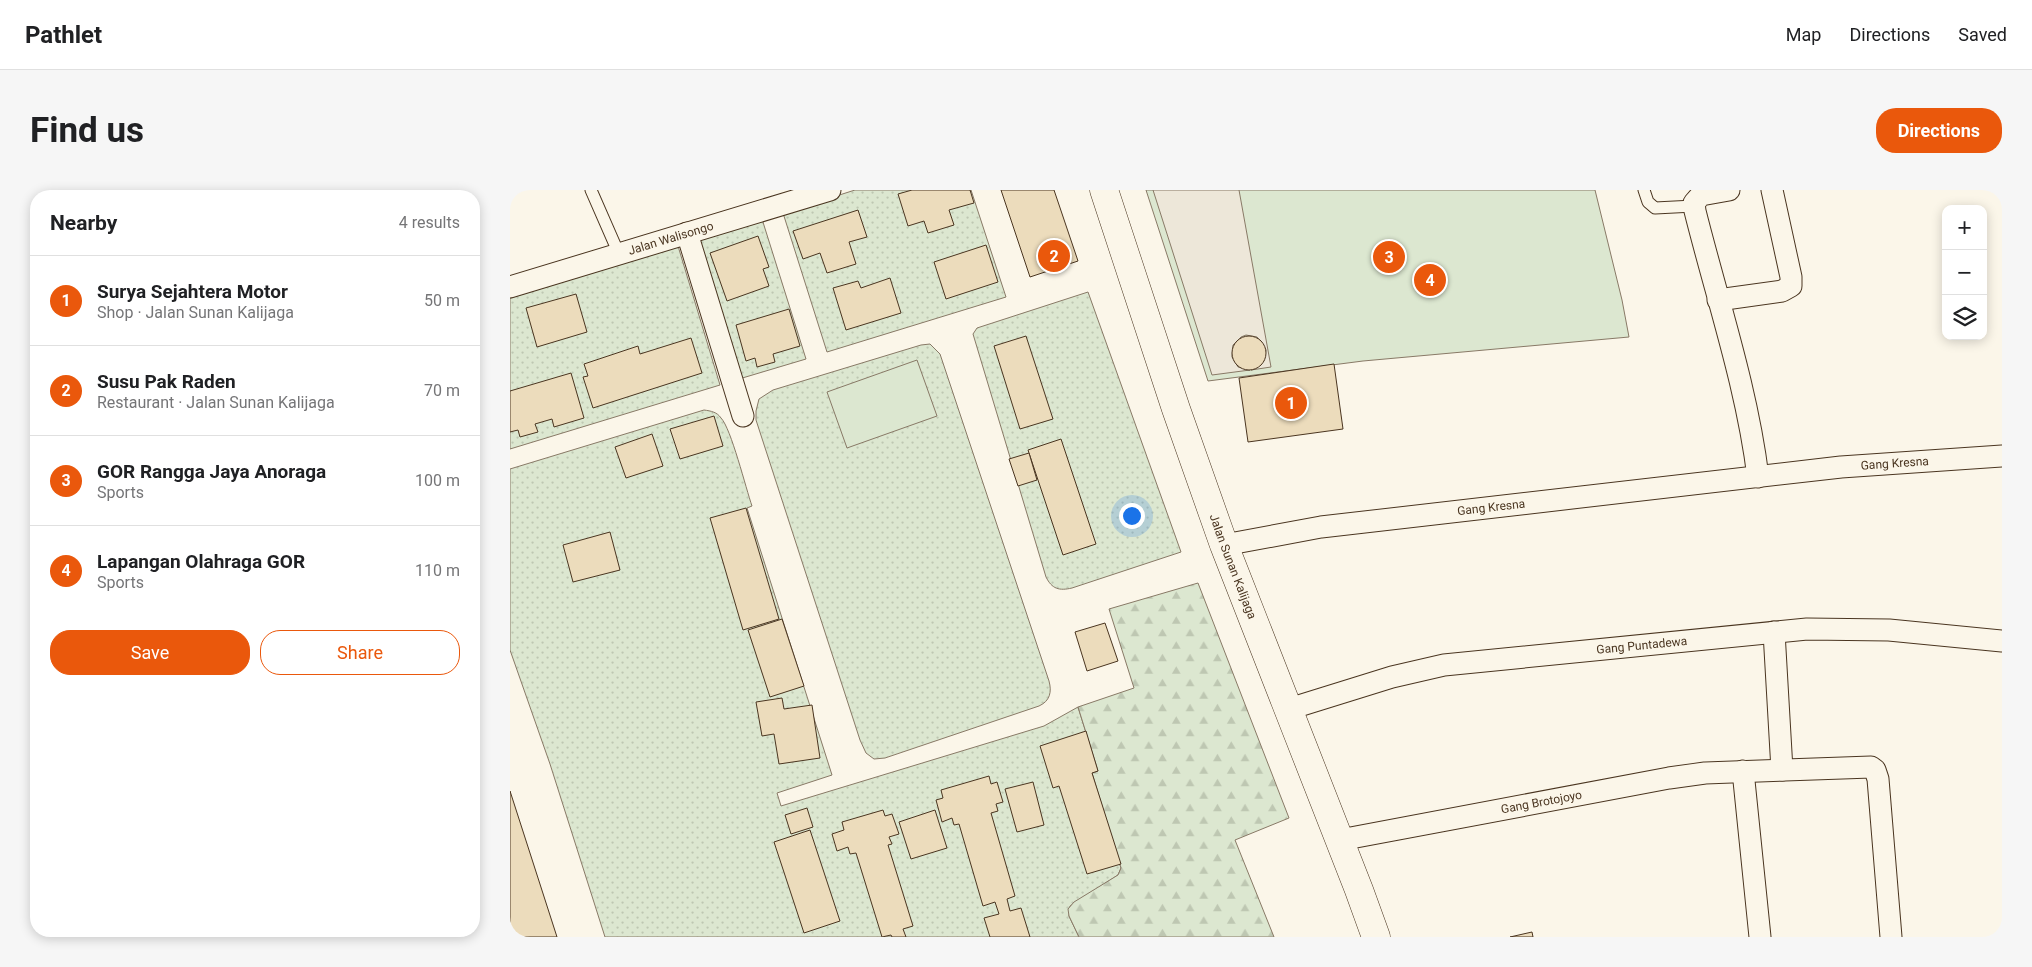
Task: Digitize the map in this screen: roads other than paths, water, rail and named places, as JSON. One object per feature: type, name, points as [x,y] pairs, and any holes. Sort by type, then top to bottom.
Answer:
[{"type":"main road","name":"Jalan Sunan Kalijaga","points":[[1104,190],[1176,409],[1224,545],[1340,840],[1376,937]]},
{"type":"street","name":"Jalan Walisongo","points":[[510,287],[830,190]]},
{"type":"street","points":[[1729,190],[1701,195],[1694,206],[1745,401],[1758,477]]},
{"type":"street","points":[[1718,300],[1782,291],[1791,286],[1791,278],[1772,190]]},
{"type":"street","points":[[687,233],[744,416]]},
{"type":"street","name":"Gang Kresna","points":[[1224,545],[1321,528],[1758,477],[1877,464],[2002,456]]},
{"type":"street","name":"Gang Puntadewa","points":[[1289,709],[1392,677],[1444,665],[1774,632],[1852,629],[1949,635],[2002,641]]},
{"type":"street","points":[[1774,632],[1782,770]]},
{"type":"street","name":"Gang Brotojoyo","points":[[1340,840],[1649,781],[1705,773],[1861,766],[1875,770],[1878,780],[1891,937]]},
{"type":"street","points":[[1743,772],[1760,937]]},
{"type":"lane","points":[[591,190],[619,254]]},
{"type":"lane","points":[[1644,190],[1648,202],[1655,208],[1694,206]]},
{"type":"place","name":"Susu Pak Raden","points":[[1054,256]]},
{"type":"place","name":"GOR Rangga Jaya Anoraga","points":[[1389,257]]},
{"type":"place","name":"Lapangan Olahraga GOR","points":[[1430,280]]},
{"type":"place","name":"Surya Sejahtera Motor","points":[[1291,403]]}]
